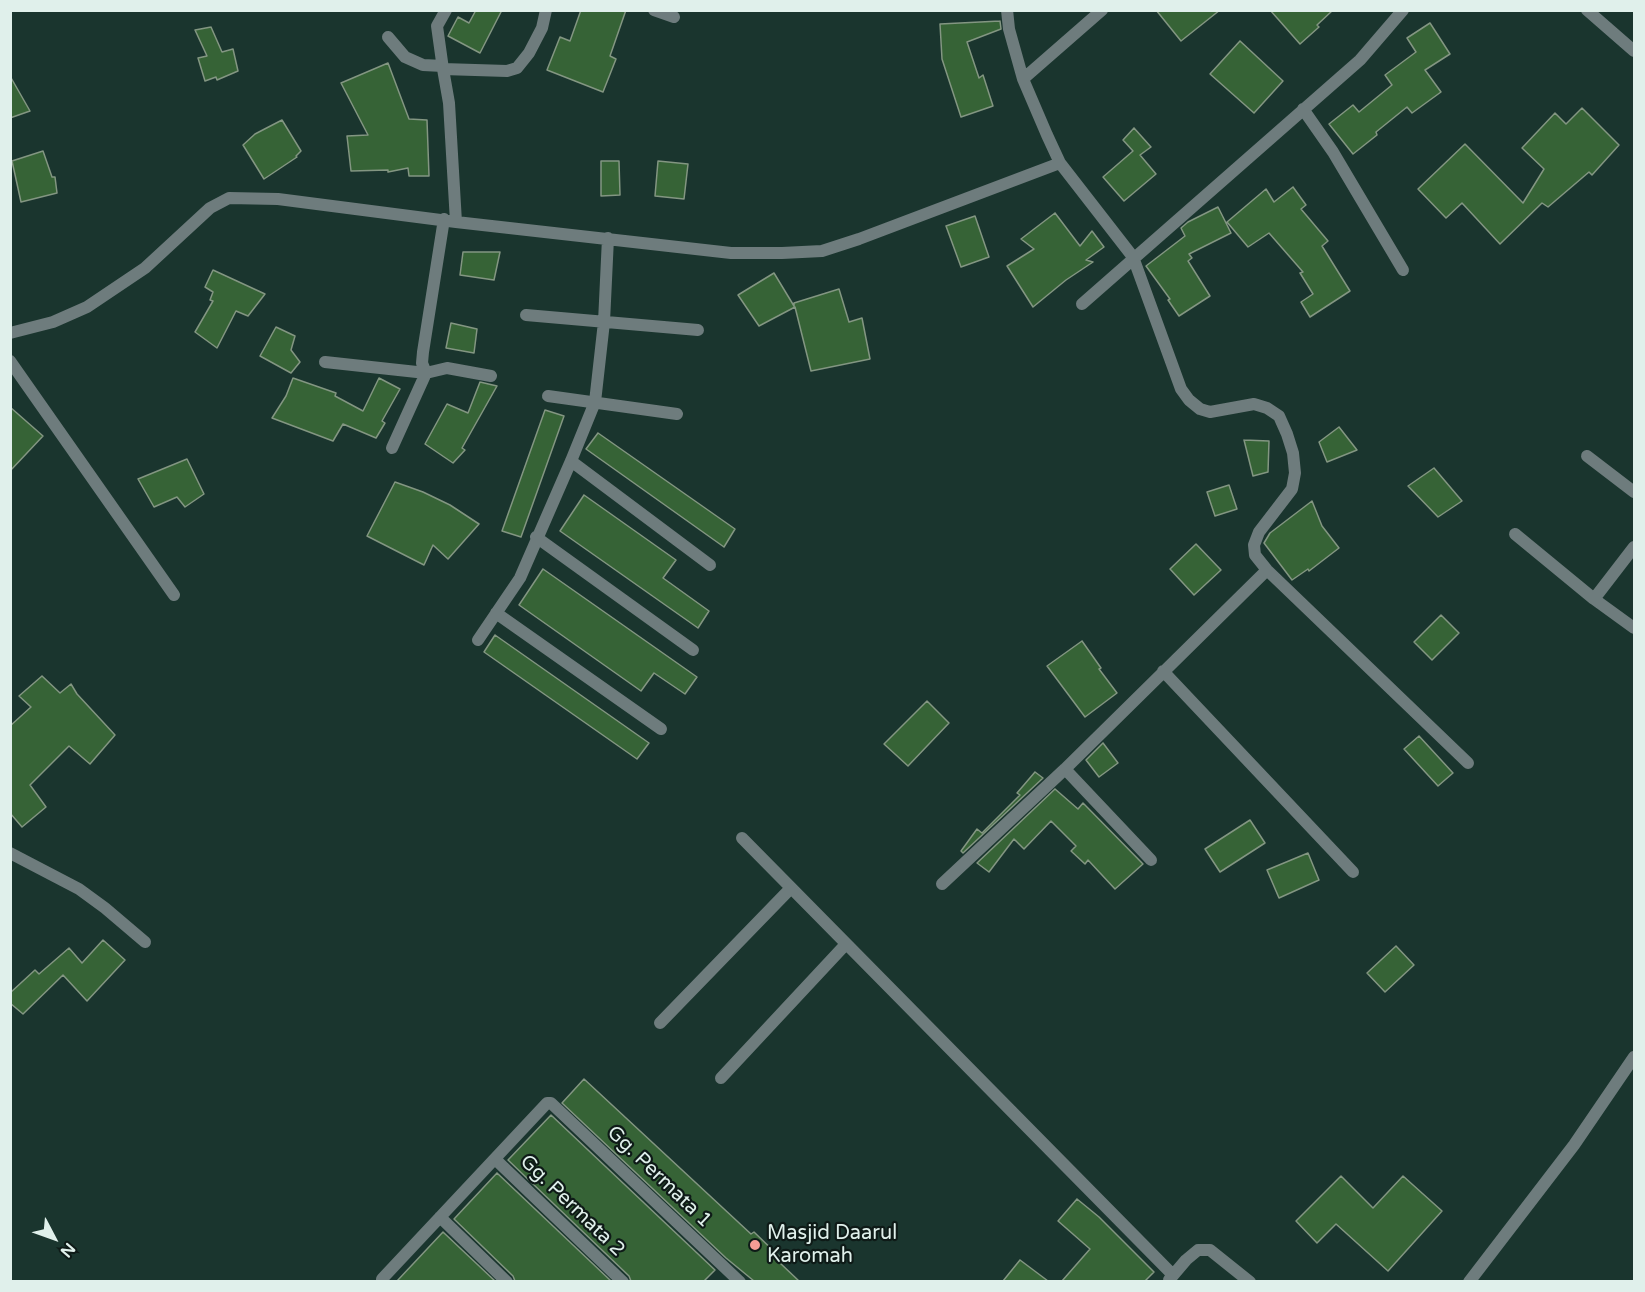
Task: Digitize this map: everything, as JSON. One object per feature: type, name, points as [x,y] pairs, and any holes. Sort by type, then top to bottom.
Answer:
[{"type":"street","points":[[392,448],[426,373],[422,363],[423,352],[450,220],[449,103],[437,26],[446,10]]},
{"type":"street","points":[[388,37],[405,57],[423,65],[507,71],[517,68],[529,53],[542,28],[546,10]]},
{"type":"street","points":[[654,10],[674,17]]},
{"type":"street","points":[[1007,10],[1009,29],[1023,79],[1060,163],[1133,257],[1181,389],[1200,409],[1210,412],[1254,404],[1267,408],[1279,416],[1293,453],[1295,473],[1292,489],[1259,532],[1254,545],[1256,555],[1267,570],[1468,763]]},
{"type":"street","points":[[1023,79],[1102,10]]},
{"type":"street","points":[[1082,304],[1360,60],[1403,10]]},
{"type":"street","points":[[1587,10],[1635,51]]},
{"type":"street","points":[[1303,109],[1334,152],[1403,270]]},
{"type":"street","points":[[10,333],[53,322],[87,307],[145,268],[210,208],[229,198],[278,199],[731,253],[822,250],[914,220],[1060,163]]},
{"type":"street","points":[[478,640],[520,578],[536,537],[572,461],[595,402],[604,322],[608,238]]},
{"type":"street","points":[[526,315],[698,330]]},
{"type":"street","points":[[10,361],[174,595]]},
{"type":"street","points":[[325,362],[426,373],[447,368],[491,376]]},
{"type":"street","points":[[548,396],[677,414]]},
{"type":"street","points":[[1587,456],[1635,492]]},
{"type":"street","points":[[572,461],[710,565]]},
{"type":"street","points":[[1515,534],[1594,599],[1635,628]]},
{"type":"street","points":[[536,537],[693,650]]},
{"type":"street","points":[[1594,599],[1635,547]]},
{"type":"street","points":[[942,884],[1065,769],[1267,570]]},
{"type":"street","points":[[496,613],[661,729]]},
{"type":"street","points":[[1162,671],[1353,872]]},
{"type":"street","points":[[1065,769],[1151,860]]},
{"type":"street","points":[[742,838],[1170,1278],[1186,1260],[1198,1251],[1210,1250],[1250,1281]]},
{"type":"street","points":[[10,853],[79,889],[145,942]]},
{"type":"street","points":[[660,1023],[790,888]]},
{"type":"street","points":[[721,1078],[846,944]]},
{"type":"street","points":[[1469,1281],[1574,1145],[1635,1057]]},
{"type":"street","name":"Gg. Permata 1","points":[[495,1159],[548,1103],[551,1103],[734,1279]]},
{"type":"street","points":[[383,1281],[495,1159]]},
{"type":"street","name":"Gg. Permata 2","points":[[495,1159],[622,1281]]},
{"type":"street","points":[[440,1217],[507,1281]]},
{"type":"building","points":[[476,10],[502,10],[480,53],[448,36],[458,17],[469,23]]},
{"type":"building","points":[[581,10],[626,10],[610,56],[616,59],[603,92],[547,70],[560,37],[570,41]]},
{"type":"building","points":[[1156,10],[1220,10],[1181,41]]},
{"type":"building","points":[[1270,10],[1333,10],[1300,44]]},
{"type":"building","points":[[1000,21],[1001,29],[967,42],[979,78],[983,75],[993,106],[961,117],[942,59],[940,24]]},
{"type":"building","points":[[1430,23],[1450,54],[1425,70],[1441,92],[1412,113],[1407,107],[1353,154],[1329,124],[1353,105],[1359,112],[1392,85],[1385,75],[1416,52],[1407,38]]},
{"type":"building","points":[[211,27],[222,52],[233,49],[238,71],[217,80],[216,77],[205,81],[198,58],[207,56],[195,30]]},
{"type":"building","points":[[1240,41],[1283,81],[1254,113],[1210,74]]},
{"type":"building","points":[[388,63],[409,119],[427,120],[429,176],[409,176],[408,168],[388,172],[388,170],[351,171],[347,136],[368,135],[341,83]]},
{"type":"building","points":[[10,76],[30,111],[10,118]]},
{"type":"building","points":[[1582,108],[1619,145],[1592,175],[1589,172],[1548,207],[1542,203],[1500,244],[1462,203],[1446,218],[1418,189],[1465,144],[1523,203],[1544,169],[1522,148],[1555,113],[1566,124]]},
{"type":"building","points":[[282,120],[301,151],[297,157],[264,179],[243,145],[255,134]]},
{"type":"building","points":[[1134,128],[1151,147],[1140,155],[1156,174],[1124,201],[1103,177],[1133,151],[1123,140]]},
{"type":"building","points":[[43,151],[52,177],[55,177],[57,193],[21,202],[12,161]]},
{"type":"building","points":[[601,161],[619,161],[620,195],[601,196]]},
{"type":"building","points":[[658,161],[688,164],[684,199],[655,196]]},
{"type":"building","points":[[1293,187],[1306,205],[1301,209],[1328,241],[1322,246],[1350,291],[1310,317],[1301,302],[1313,294],[1300,273],[1303,272],[1269,233],[1248,247],[1227,222],[1266,189],[1274,202]]},
{"type":"building","points":[[1218,207],[1231,233],[1189,254],[1192,258],[1188,261],[1210,296],[1179,316],[1168,300],[1170,299],[1146,266],[1185,236],[1181,228],[1188,222]]},
{"type":"building","points":[[1055,213],[1080,246],[1092,231],[1104,247],[1086,260],[1093,262],[1066,280],[1033,307],[1007,266],[1034,249],[1021,239]]},
{"type":"building","points":[[975,216],[989,257],[961,267],[946,226]]},
{"type":"building","points":[[463,252],[500,252],[494,280],[460,275]]},
{"type":"building","points":[[213,270],[265,294],[248,316],[236,311],[217,348],[195,332],[213,301],[210,300],[213,292],[205,287]]},
{"type":"building","points":[[774,273],[794,306],[794,303],[839,289],[849,322],[862,318],[870,359],[811,371],[795,307],[759,326],[738,295]]},
{"type":"building","points":[[451,323],[477,329],[474,353],[446,348]]},
{"type":"building","points":[[276,327],[295,336],[291,350],[300,362],[291,373],[260,356]]},
{"type":"building","points":[[293,378],[336,393],[335,396],[363,411],[379,378],[400,389],[382,421],[385,423],[376,438],[343,424],[333,441],[272,418],[286,396]]},
{"type":"building","points":[[480,382],[497,386],[462,448],[465,450],[453,463],[425,444],[447,404],[468,413]]},
{"type":"building","points":[[10,407],[43,436],[10,471]]},
{"type":"building","points":[[545,410],[564,416],[521,537],[502,531]]},
{"type":"building","points":[[1339,427],[1357,450],[1327,462],[1319,442]]},
{"type":"building","points":[[598,433],[735,529],[724,547],[586,449]]},
{"type":"building","points":[[1244,440],[1269,441],[1268,472],[1253,476]]},
{"type":"building","points":[[187,459],[204,494],[185,507],[177,497],[154,507],[138,479]]},
{"type":"building","points":[[1434,468],[1462,501],[1438,517],[1408,486]]},
{"type":"building","points":[[395,482],[450,505],[479,524],[448,559],[433,545],[424,565],[367,536]]},
{"type":"building","points":[[1229,485],[1237,509],[1215,516],[1207,492]]},
{"type":"building","points":[[584,495],[676,560],[663,578],[709,611],[698,628],[560,531]]},
{"type":"building","points":[[1312,501],[1322,526],[1339,548],[1309,571],[1308,569],[1292,580],[1264,543],[1270,533]]},
{"type":"building","points":[[1196,544],[1221,570],[1194,595],[1170,569]]},
{"type":"building","points":[[543,569],[697,677],[685,694],[654,673],[641,691],[519,605]]},
{"type":"building","points":[[1441,615],[1459,633],[1432,660],[1414,642]]},
{"type":"building","points":[[495,635],[649,743],[637,759],[484,652]]},
{"type":"building","points":[[1082,641],[1117,693],[1085,717],[1047,666]]},
{"type":"building","points":[[42,676],[60,693],[71,684],[77,694],[115,735],[90,764],[69,746],[30,785],[46,807],[22,827],[10,813],[10,726],[31,707],[19,696]]},
{"type":"building","points":[[927,701],[949,723],[908,766],[884,744]]},
{"type":"building","points":[[1419,736],[1453,773],[1438,786],[1404,749]]},
{"type":"building","points":[[1103,743],[1118,763],[1099,777],[1086,760]]},
{"type":"building","points":[[1035,772],[1043,778],[963,853],[961,851],[977,829],[982,833],[1020,795],[1017,793]]},
{"type":"building","points":[[1055,789],[1078,809],[1083,803],[1143,864],[1115,889],[1088,860],[1085,864],[1071,851],[1076,846],[1051,821],[1024,849],[1014,839],[989,872],[977,863]]},
{"type":"building","points":[[1250,820],[1265,843],[1220,872],[1205,849]]},
{"type":"building","points":[[1308,853],[1319,880],[1279,898],[1267,870]]},
{"type":"building","points":[[103,940],[125,960],[87,1001],[63,975],[23,1014],[10,1003],[10,993],[35,970],[39,974],[69,948],[82,963]]},
{"type":"building","points":[[1396,946],[1414,965],[1385,992],[1367,973]]},
{"type":"building","points":[[584,1079],[751,1234],[754,1232],[783,1260],[780,1263],[799,1281],[754,1281],[726,1258],[562,1103]]},
{"type":"building","points":[[551,1115],[715,1270],[704,1281],[631,1281],[629,1276],[508,1160]]},
{"type":"building","points":[[497,1173],[611,1281],[515,1281],[513,1276],[454,1219]]},
{"type":"building","points":[[1341,1176],[1373,1208],[1403,1176],[1442,1211],[1388,1271],[1336,1224],[1317,1243],[1296,1221]]},
{"type":"building","points":[[1077,1199],[1099,1217],[1154,1272],[1145,1281],[1062,1281],[1090,1249],[1058,1221]]},
{"type":"building","points":[[443,1232],[495,1281],[397,1281]]},
{"type":"building","points":[[1020,1260],[1048,1281],[1003,1281]]},
{"type":"place","name":"Masjid Daarul Karomah","points":[[755,1245]]}]
